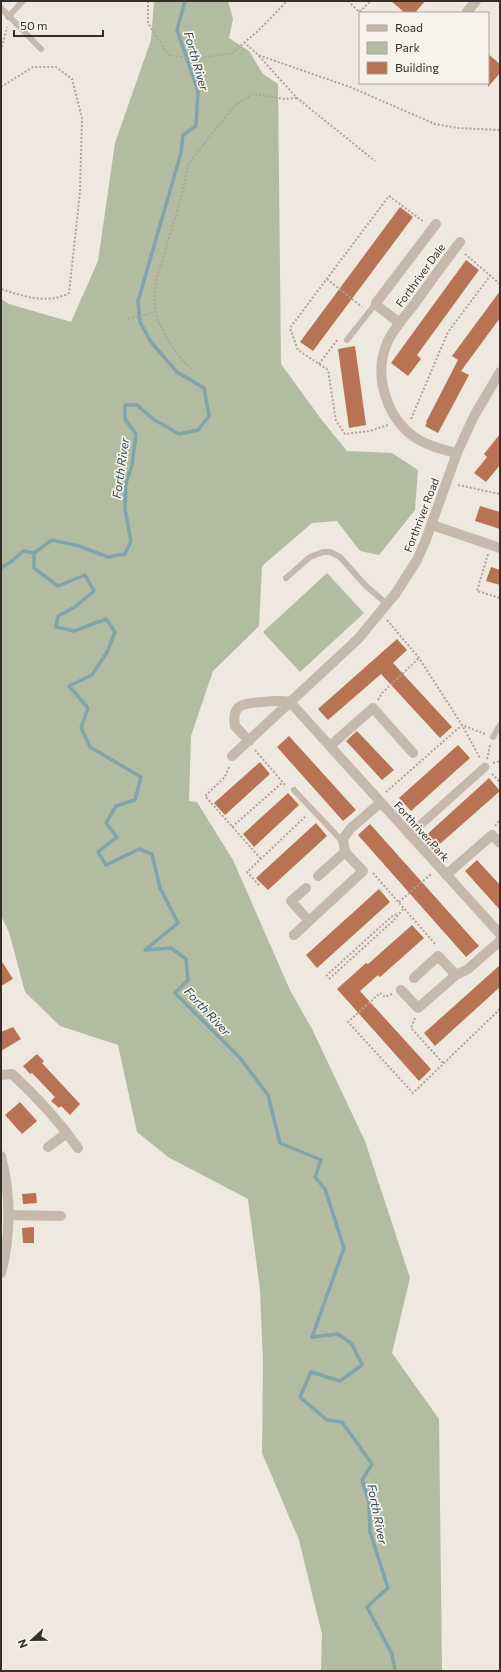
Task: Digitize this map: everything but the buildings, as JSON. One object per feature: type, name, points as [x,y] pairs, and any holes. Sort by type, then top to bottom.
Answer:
[{"type":"street","points":[[467,12],[476,1]]},
{"type":"street","name":"Forthriver Dale","points":[[400,323],[380,308],[376,303],[434,227]]},
{"type":"street","name":"Forthriver Dale","points":[[457,453],[429,445],[419,440],[405,428],[391,410],[382,379],[384,355],[388,342],[400,323],[458,244]]},
{"type":"street","name":"Forthriver Road","points":[[232,756],[358,639],[384,609],[417,560],[432,525],[457,453],[474,416],[500,372]]},
{"type":"street","points":[[432,525],[495,547]]},
{"type":"street","points":[[249,741],[235,726],[235,712],[239,706],[245,703],[280,700],[290,702]]},
{"type":"street","name":"Forthriver Park","points":[[290,702],[500,934]]},
{"type":"street","points":[[330,746],[373,708],[413,754]]},
{"type":"street","points":[[409,835],[485,766]]},
{"type":"street","name":"Forthriver Park","points":[[343,842],[345,833],[380,803]]},
{"type":"street","name":"Forthriver Park","points":[[446,875],[492,834],[500,843]]},
{"type":"street","points":[[294,935],[363,871],[345,852],[343,842]]},
{"type":"street","points":[[318,876],[345,852]]},
{"type":"street","points":[[306,888],[291,901],[309,921]]},
{"type":"street","points":[[401,990],[418,1008],[456,975],[468,969],[500,941]]},
{"type":"street","points":[[414,978],[438,956],[456,975]]},
{"type":"street","points":[[1,1075],[12,1074],[61,1124],[78,1148]]},
{"type":"street","points":[[48,1147],[67,1133]]},
{"type":"street","points":[[1,1156],[8,1215],[8,1247],[1,1273]]},
{"type":"street","points":[[8,1215],[61,1216]]},
{"type":"lane","points":[[8,17],[23,1]]},
{"type":"lane","points":[[1,8],[8,17],[41,49]]},
{"type":"lane","name":"Forthriver Dale","points":[[347,340],[376,303]]},
{"type":"lane","points":[[286,578],[310,557],[323,552],[330,552],[340,557],[384,609]]},
{"type":"lane","points":[[493,736],[500,726]]},
{"type":"lane","points":[[294,790],[343,842]]},
{"type":"path","points":[[148,1],[148,23],[168,56],[194,59],[232,52],[287,1]]},
{"type":"path","points":[[348,1],[359,12],[371,1]]},
{"type":"path","points":[[1,51],[6,36],[8,17]]},
{"type":"path","points":[[244,42],[258,55],[297,98],[375,161]]},
{"type":"path","points":[[258,55],[350,87],[435,124],[458,128],[500,130]]},
{"type":"path","points":[[1,87],[33,67],[56,67],[72,79],[82,118],[80,192],[69,293],[62,297],[32,299],[1,289]]},
{"type":"path","points":[[192,369],[183,361],[171,345],[157,319],[154,302],[156,281],[182,195],[188,164],[235,105],[253,94],[284,99],[297,98]]},
{"type":"path","points":[[388,425],[370,431],[345,434],[336,422],[328,370],[298,350],[290,328],[390,196],[434,227]]},
{"type":"path","points":[[458,244],[500,284]]},
{"type":"path","points":[[405,428],[448,332],[490,276]]},
{"type":"path","points":[[327,279],[362,307]]},
{"type":"path","points":[[128,319],[156,312]]},
{"type":"path","points":[[462,486],[500,494]]},
{"type":"path","points":[[495,547],[477,591],[500,598]]},
{"type":"path","points":[[384,609],[420,658],[462,725],[485,766]]},
{"type":"path","points":[[373,708],[382,692],[420,658]]},
{"type":"path","points":[[462,725],[493,736],[485,766]]},
{"type":"path","points":[[257,753],[288,788],[294,790]]},
{"type":"path","points":[[232,756],[225,777],[205,796],[260,859]]},
{"type":"path","points":[[232,827],[283,782]]},
{"type":"path","points":[[259,885],[247,872],[312,810]]},
{"type":"path","points":[[399,902],[438,867]]},
{"type":"path","points":[[363,871],[373,872],[437,945],[438,956]]},
{"type":"path","points":[[329,979],[394,920],[404,908]]},
{"type":"path","points":[[326,976],[391,917],[398,914]]},
{"type":"path","points":[[401,990],[385,997],[380,993],[348,1022],[413,1093],[500,1009]]},
{"type":"path","points":[[418,1008],[412,1028],[444,1064]]},
{"type":"green space","points":[[154,1],[228,1],[233,19],[229,38],[249,51],[263,74],[278,84],[281,364],[321,419],[347,451],[392,453],[418,470],[415,510],[379,555],[360,551],[337,521],[312,523],[262,566],[259,626],[213,671],[191,736],[189,801],[197,802],[233,860],[290,990],[312,1029],[365,1141],[410,1278],[392,1353],[439,1419],[442,1671],[321,1671],[322,1634],[299,1540],[262,1453],[263,1362],[260,1290],[248,1199],[168,1157],[137,1132],[118,1045],[60,1026],[25,992],[9,932],[1,916],[1,299],[9,304],[71,322],[98,261],[115,143],[151,40]]},
{"type":"green space","points":[[327,573],[364,613],[300,672],[263,632]]},
{"type":"waterway","name":"Forth River","points":[[34,553],[52,540],[79,546],[108,557],[125,554],[131,541],[125,509],[126,483],[132,465],[136,434],[125,419],[125,405],[137,405],[153,419],[179,434],[198,430],[209,416],[204,388],[177,372],[151,342],[140,322],[138,301],[181,153],[183,135],[196,126],[198,91],[177,30],[185,1]]},
{"type":"waterway","points":[[1,568],[23,551],[34,553]]},
{"type":"waterway","name":"Forth River","points":[[34,553],[34,568],[58,586],[85,575],[94,591],[75,607],[58,616],[56,627],[74,631],[106,619],[115,632],[107,652],[92,675],[69,686],[88,708],[81,728],[90,747],[141,777],[135,800],[116,806],[106,823],[117,837],[98,852],[106,865],[139,849],[152,854],[160,888],[178,923],[145,950],[171,948],[186,959],[188,980],[175,993],[240,1058],[268,1095],[280,1143],[321,1160],[315,1177],[325,1189],[344,1248],[312,1337],[338,1334],[352,1344],[362,1365],[340,1381],[311,1372],[300,1397],[327,1420],[342,1422],[372,1464],[362,1480],[369,1502],[370,1532],[388,1588],[367,1607],[392,1654],[395,1671]]}]
